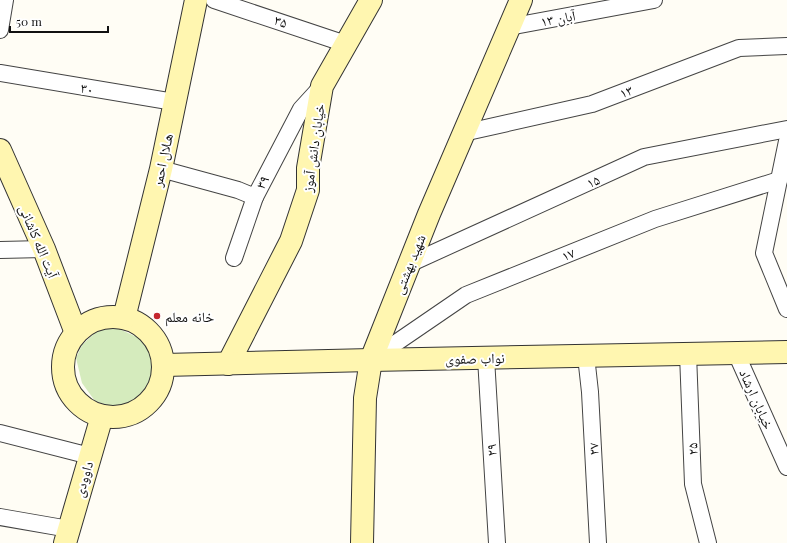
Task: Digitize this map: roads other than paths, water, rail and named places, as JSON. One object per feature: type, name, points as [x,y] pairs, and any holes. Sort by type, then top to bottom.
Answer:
[{"type":"main road","name":"هـلال احمر","points":[[124,318],[161,169],[196,0]]},
{"type":"main road","name":"خیابان دانش آموز","points":[[228,364],[294,234],[308,190],[308,168],[322,86],[371,0]]},
{"type":"main road","name":"شهید بهشتی","points":[[362,543],[365,398],[371,360],[429,214],[521,0]]},
{"type":"main road","name":"آیت الله کاشانی","points":[[0,150],[44,249],[76,333]]},
{"type":"main road","points":[[116,316],[124,318],[131,319],[144,326],[154,337],[161,351],[164,365],[162,381],[156,395],[145,406],[132,414],[117,417],[102,416],[88,410],[76,401],[68,388],[64,374],[64,359],[68,345],[76,333],[88,323],[101,318],[116,316]]},
{"type":"main road","name":"نواب صفوی","points":[[164,365],[787,352]]},
{"type":"main road","name":"داوودی","points":[[67,536],[102,416]]},
{"type":"street","points":[[0,30],[6,0]]},
{"type":"street","name":"۳۵","points":[[214,0],[346,44]]},
{"type":"street","name":"۱۳ آبان","points":[[509,27],[654,0]]},
{"type":"street","name":"۱۳","points":[[463,133],[592,104],[739,48],[787,46]]},
{"type":"street","name":"۳۰","points":[[0,73],[174,102]]},
{"type":"street","name":"۳۹","points":[[161,169],[255,196],[301,109],[322,86]]},
{"type":"street","name":"۱۵","points":[[409,264],[644,157],[787,129]]},
{"type":"street","points":[[787,142],[764,253],[787,309]]},
{"type":"street","name":"۱۷","points":[[371,360],[466,295],[655,219],[779,180]]},
{"type":"street","points":[[234,258],[255,196]]},
{"type":"street","points":[[0,250],[44,249]]},
{"type":"street","name":"خیابان ارشاد","points":[[736,353],[787,466]]},
{"type":"street","name":"۲۵","points":[[688,354],[693,484],[708,543]]},
{"type":"street","name":"۲۷","points":[[586,356],[590,392],[598,543]]},
{"type":"street","name":"۲۹","points":[[486,358],[496,543]]},
{"type":"street","points":[[0,433],[90,456]]},
{"type":"street","points":[[0,517],[67,536]]},
{"type":"place","name":"خانه معلم","points":[[157,316]]}]
